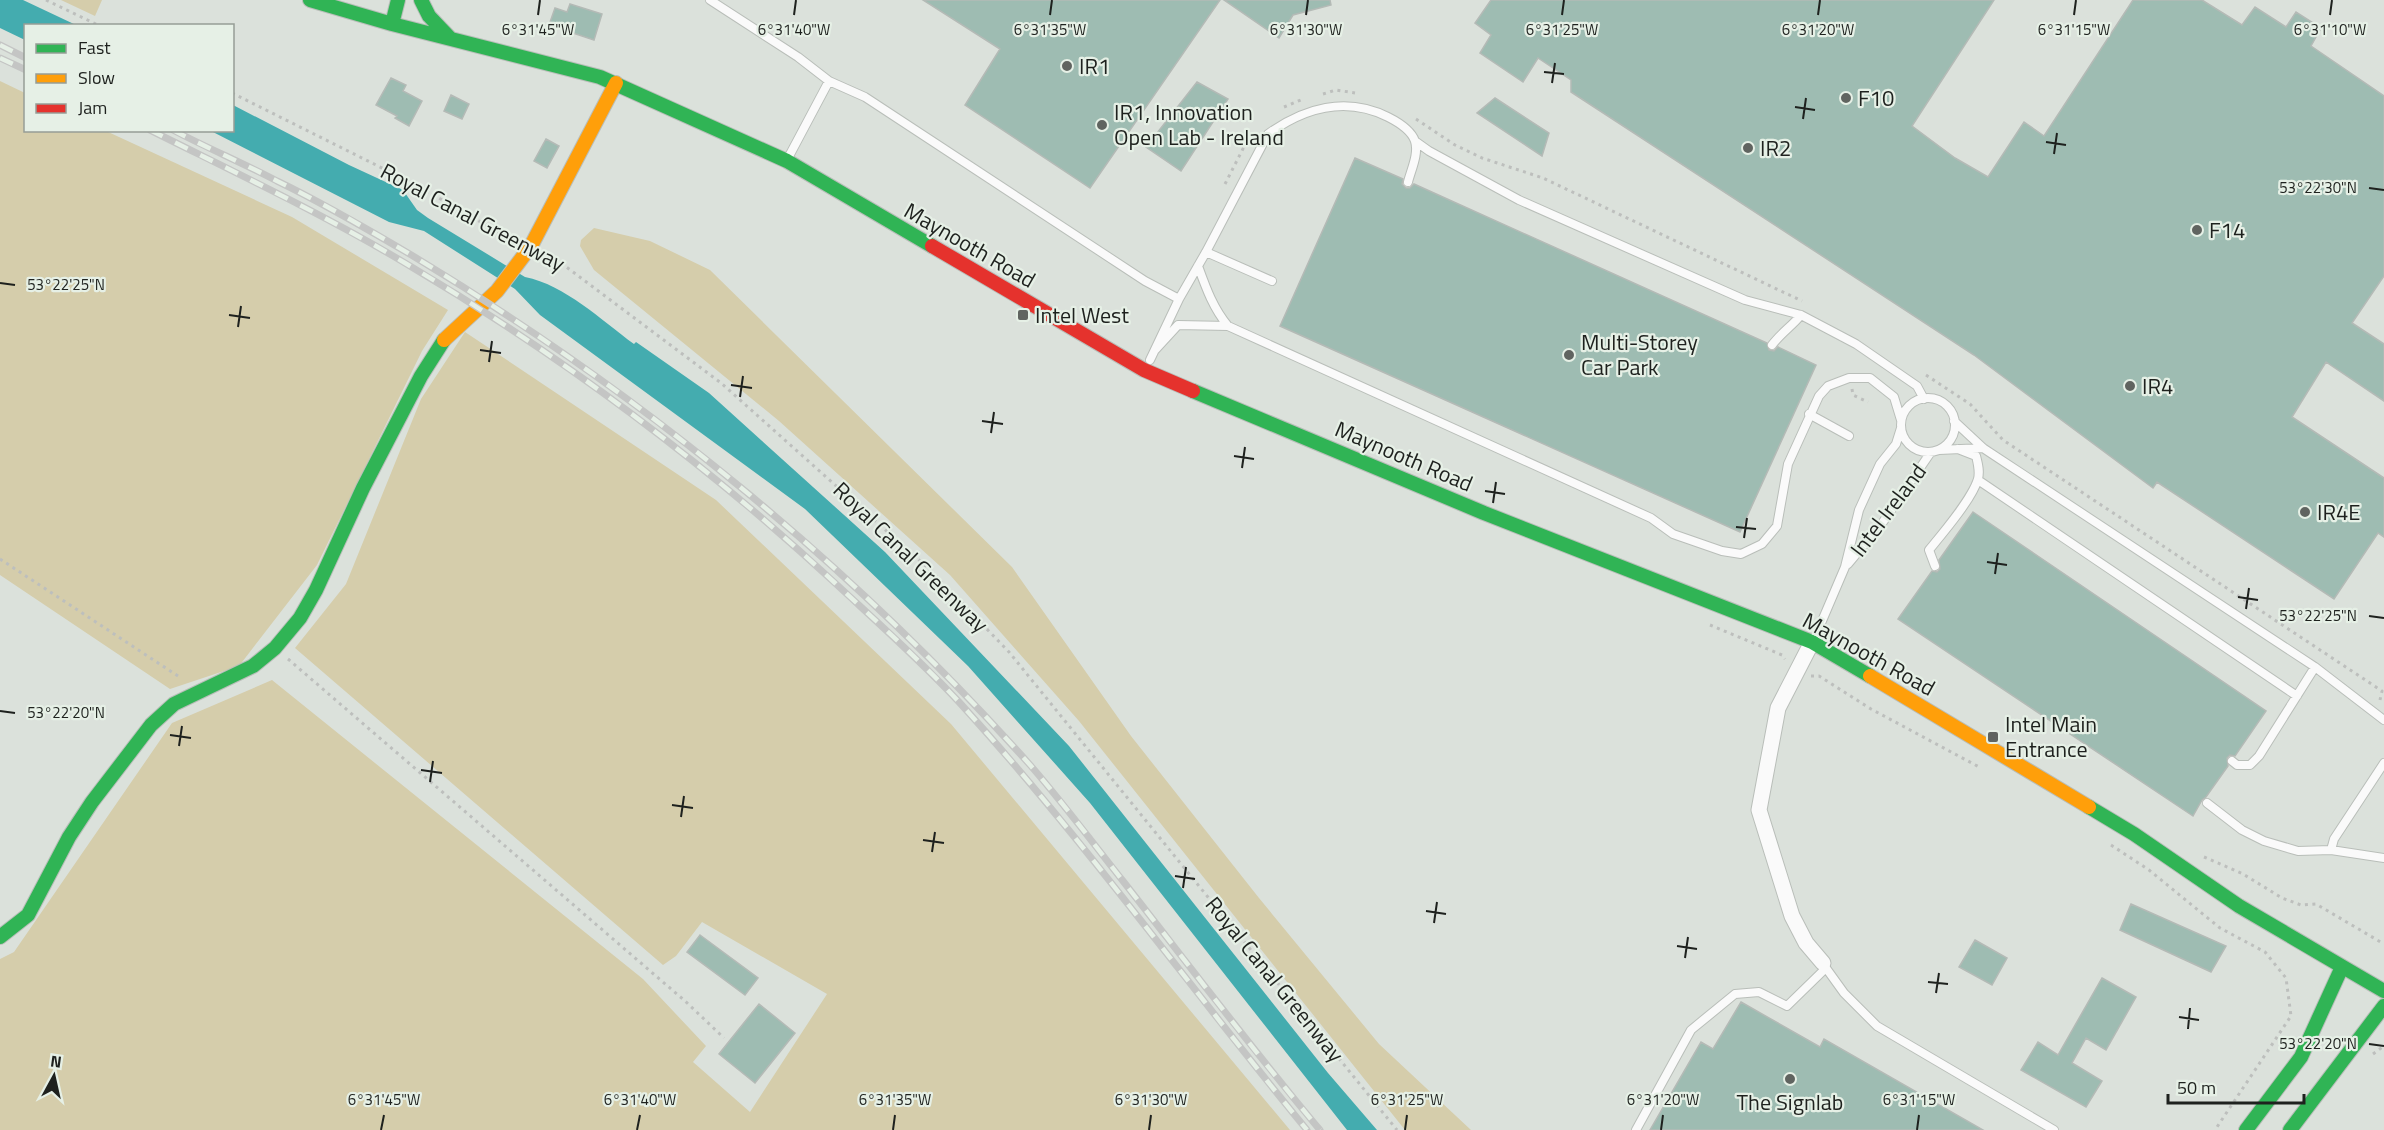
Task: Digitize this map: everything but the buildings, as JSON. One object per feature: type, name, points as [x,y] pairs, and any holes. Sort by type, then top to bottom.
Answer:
[{"type":"main road","points":[[310,0],[392,24],[398,0]]},
{"type":"main road","points":[[421,0],[429,16],[450,38]]},
{"type":"main road","name":"Maynooth Road","points":[[392,24],[600,77],[787,161],[1144,370],[1484,513],[1812,642],[2134,834],[2206,885],[2275,929],[2384,991]]},
{"type":"main road","points":[[0,937],[28,915],[69,837],[92,802],[151,725],[174,704],[253,666],[275,648],[300,618],[421,376],[446,338],[496,291],[531,246],[616,84]]},
{"type":"main road","points":[[2246,1130],[2301,1057],[2342,967]]},
{"type":"main road","points":[[2290,1130],[2384,1006]]},
{"type":"street","points":[[1812,642],[1778,708],[1759,810],[1792,916],[1806,943],[1824,965]]},
{"type":"lane","points":[[710,0],[798,57],[829,81],[865,97],[1145,280],[1179,299]]},
{"type":"lane","points":[[787,161],[829,81]]},
{"type":"lane","points":[[1150,360],[1179,299],[1268,134],[1286,121],[1322,108],[1341,105],[1380,114],[1402,125],[1415,141],[1429,151],[1519,200],[1745,300],[1801,315],[1856,344],[1917,386],[1923,399]]},
{"type":"lane","points":[[1408,182],[1414,160],[1415,141]]},
{"type":"lane","points":[[1206,252],[1272,281]]},
{"type":"lane","points":[[1198,266],[1205,288],[1219,316],[1228,326]]},
{"type":"lane","points":[[1772,345],[1780,333],[1791,326],[1801,315]]},
{"type":"lane","points":[[1155,350],[1178,325],[1228,326],[1651,518],[1673,534],[1741,554],[1762,544],[1777,526],[1788,464],[1809,414],[1828,386],[1849,378],[1870,378],[1894,397],[1908,443],[1922,452],[1983,448]]},
{"type":"lane","points":[[1901,424],[1909,406],[1923,399],[1940,402],[1952,414],[1954,421],[1951,438],[1935,451]]},
{"type":"lane","points":[[1809,414],[1849,436]]},
{"type":"lane","points":[[1954,421],[1983,448],[2315,667],[2384,720]]},
{"type":"lane","name":"Intel Ireland","points":[[1812,642],[1845,567],[1859,510],[1880,464],[1896,444],[1901,424]]},
{"type":"lane","points":[[1935,566],[1929,550],[1954,519],[1978,480],[1979,469],[1976,456],[1958,449]]},
{"type":"lane","name":"Intel Ireland","points":[[1845,567],[1883,522],[1935,451]]},
{"type":"lane","points":[[1978,480],[2297,696]]},
{"type":"lane","points":[[2232,761],[2237,765],[2250,765],[2259,756],[2315,667]]},
{"type":"lane","points":[[2331,850],[2334,839],[2384,763]]},
{"type":"lane","points":[[2207,803],[2242,830],[2264,841],[2298,851],[2331,850],[2384,857]]},
{"type":"lane","points":[[1636,1130],[1691,1030],[1735,994],[1759,992],[1787,1006],[1824,965],[1844,993],[1877,1026],[2054,1130]]},
{"type":"path","points":[[46,0],[95,24]]},
{"type":"path","points":[[1314,96],[1336,90],[1360,93]]},
{"type":"path","name":"Royal Canal Greenway","points":[[234,94],[416,185],[503,237],[543,250],[721,383],[929,569],[1009,652],[1397,1130]]},
{"type":"path","points":[[1277,112],[1292,102],[1303,99]]},
{"type":"path","points":[[1413,117],[1455,145],[1482,158],[1543,178],[1811,305]]},
{"type":"path","points":[[1223,188],[1249,137],[1256,130]]},
{"type":"path","points":[[1917,369],[1970,404],[2003,440],[2382,691],[2380,700]]},
{"type":"path","points":[[0,559],[201,692]]},
{"type":"path","points":[[275,648],[685,1000],[724,1038]]},
{"type":"path","points":[[2215,1130],[2290,1016]]},
{"type":"shaded area","points":[[61,0],[102,0],[95,16]]},
{"type":"shaded area","points":[[0,81],[24,93],[24,132],[108,132],[292,217],[448,310],[422,351],[317,565],[239,666],[170,689],[0,575]]},
{"type":"shaded area","points":[[594,228],[650,241],[710,270],[1012,567],[1131,736],[1259,898],[1379,1044],[1471,1130],[1405,1130],[1079,721],[950,575],[779,421],[594,270],[580,246],[581,240]]},
{"type":"shaded area","points":[[465,332],[716,500],[951,724],[1290,1130],[0,1130],[0,959],[14,952],[172,723],[272,680],[643,979],[706,1046],[693,1062],[750,1112],[827,994],[702,922],[676,956],[663,965],[295,648],[346,584],[421,399]]},
{"type":"water","points":[[0,0],[23,0],[74,24],[24,24],[24,40],[0,28]]},
{"type":"water","points":[[234,106],[403,190],[417,210],[428,218],[525,277],[540,281],[568,295],[634,344],[636,342],[709,393],[885,552],[1069,746],[1328,1073],[1377,1130],[1347,1130],[1090,803],[968,666],[805,509],[540,315],[515,289],[424,231],[389,222],[213,132],[234,132]]},
{"type":"railway","points":[[0,45],[24,57]]},
{"type":"railway","points":[[0,58],[24,69]]},
{"type":"railway","points":[[154,132],[343,228],[405,263],[519,334],[629,412],[785,538],[929,671],[1005,754],[1093,860],[1307,1130]]},
{"type":"railway","points":[[177,132],[329,208],[413,256],[498,309],[662,425],[818,553],[892,621],[963,692],[1031,766],[1320,1130]]},
{"type":"traffic: fast","points":[[310,0],[392,24],[600,77],[787,161],[932,246]]},
{"type":"traffic: fast","points":[[392,24],[398,0]]},
{"type":"traffic: fast","points":[[421,0],[429,16],[450,38]]},
{"type":"traffic: fast","points":[[0,937],[28,915],[69,837],[92,802],[151,725],[174,704],[253,666],[275,648],[300,618],[421,376],[444,340]]},
{"type":"traffic: fast","points":[[1193,391],[1484,513],[1812,642],[1870,676]]},
{"type":"traffic: fast","points":[[2089,807],[2134,834],[2239,906],[2384,991]]},
{"type":"traffic: fast","points":[[2246,1130],[2301,1057],[2342,967]]},
{"type":"traffic: fast","points":[[2290,1130],[2384,1006]]},
{"type":"traffic: slow","points":[[444,340],[497,291],[531,246],[616,83]]},
{"type":"traffic: slow","points":[[1870,676],[2089,807]]},
{"type":"traffic: jam","points":[[932,246],[1144,370],[1193,391]]},
{"type":"place","name":"IR1","points":[[1067,66]]},
{"type":"place","name":"F10","points":[[1846,98]]},
{"type":"place","name":"IR1, Innovation Open Lab - Ireland","points":[[1102,125]]},
{"type":"place","name":"IR2","points":[[1748,148]]},
{"type":"place","name":"F14","points":[[2197,230]]},
{"type":"place","name":"Intel West","points":[[1023,315]]},
{"type":"place","name":"Multi-Storey Car Park","points":[[1569,355]]},
{"type":"place","name":"IR4","points":[[2130,386]]},
{"type":"place","name":"IR4E","points":[[2305,512]]},
{"type":"place","name":"Intel Main Entrance","points":[[1993,737]]},
{"type":"place","name":"The Signlab","points":[[1790,1079]]}]
